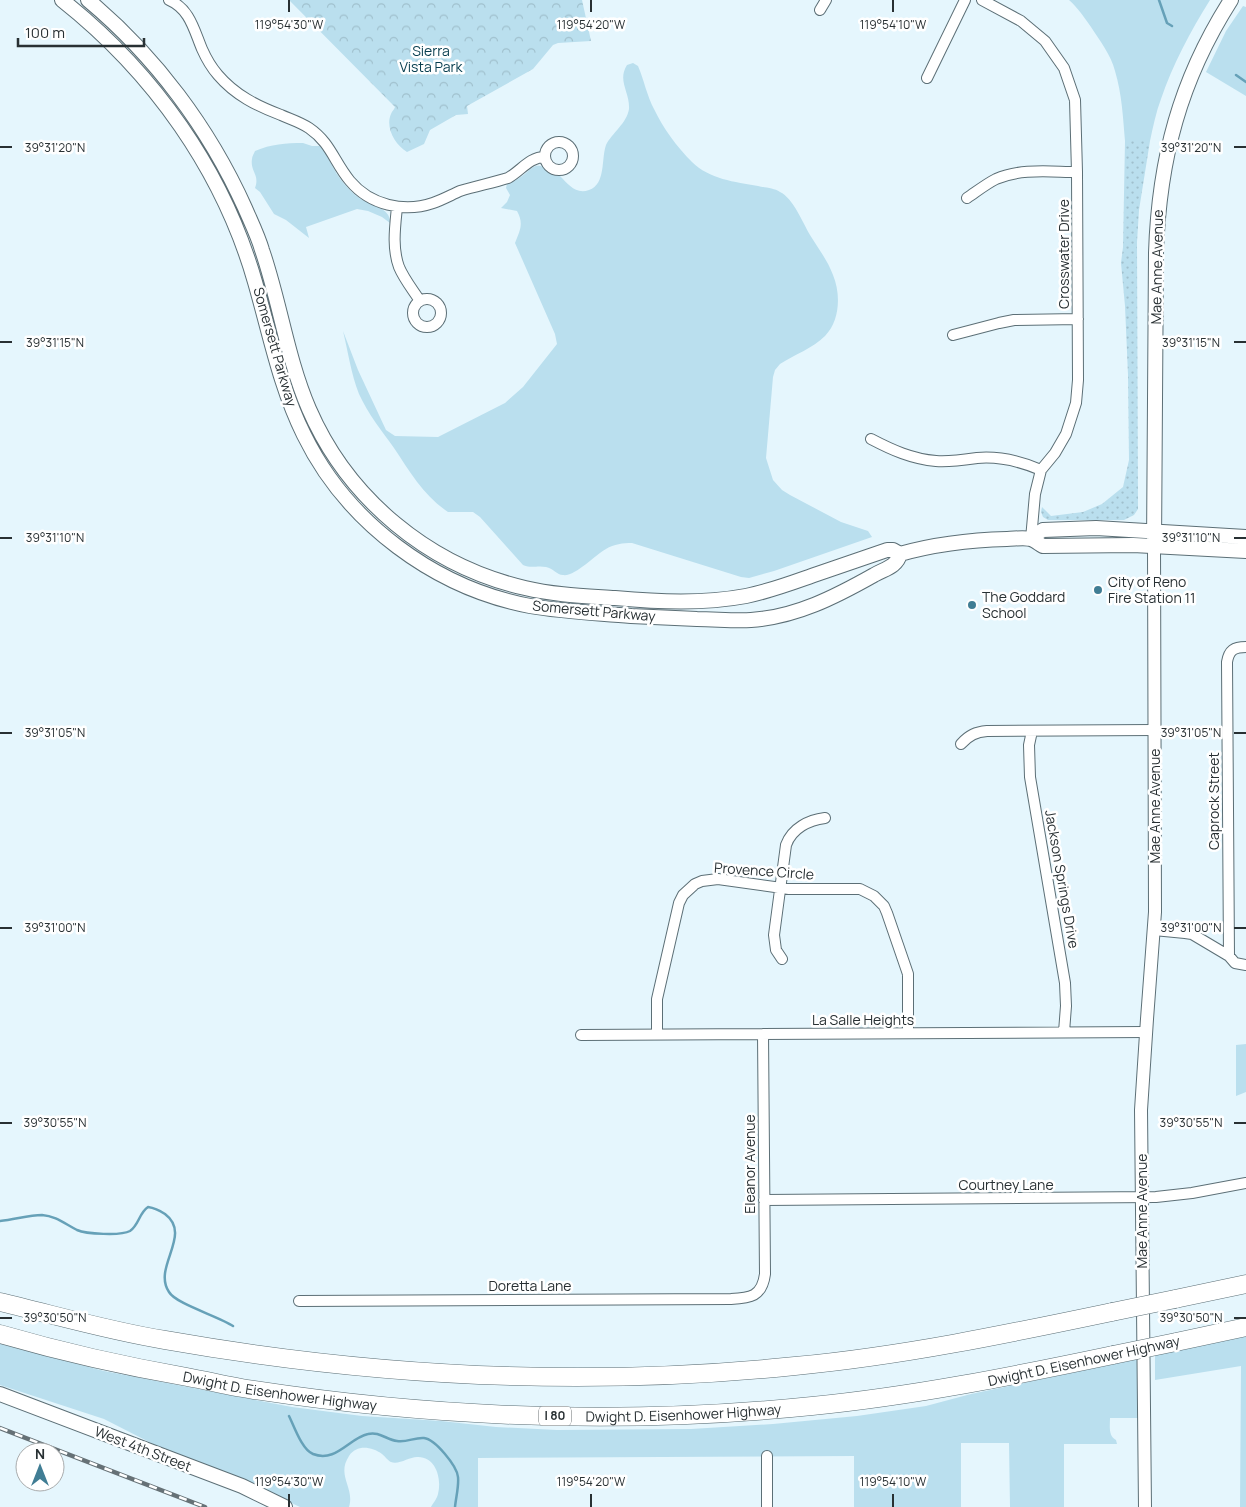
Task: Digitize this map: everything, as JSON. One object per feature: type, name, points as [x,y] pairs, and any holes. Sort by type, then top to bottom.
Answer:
[{"type":"highway","points":[[0,1302],[162,1340],[280,1358],[401,1371],[536,1378],[653,1376],[758,1370],[829,1363],[964,1343],[1246,1284]]},
{"type":"highway","name":"Dwight D. Eisenhower Highway","points":[[0,1334],[144,1370],[251,1390],[346,1402],[439,1410],[579,1417],[740,1412],[863,1400],[1009,1377],[1246,1327]]},
{"type":"main road","name":"Somersett Parkway","points":[[62,0],[104,36],[132,64],[167,107],[192,142],[214,180],[241,239],[255,282],[284,388],[304,436],[329,476],[355,508],[382,534],[416,560],[465,586],[485,594],[528,606],[552,610],[653,617],[750,620],[776,616],[820,603],[894,566],[900,559],[900,554]]},
{"type":"main road","name":"Somersett Parkway","points":[[88,0],[150,60],[181,99],[205,134],[234,184],[262,248],[297,376],[315,422],[332,452],[353,481],[385,516],[418,541],[460,566],[481,575],[526,589],[572,595],[675,602],[746,596],[792,583],[887,550],[893,550],[900,554],[957,542],[1030,539],[1044,546],[1133,545],[1246,551]]},
{"type":"main road","name":"Mae Anne Avenue","points":[[1154,546],[1156,253],[1160,190],[1173,128],[1183,97],[1206,42],[1231,0]]},
{"type":"main road","name":"Somersett Parkway","points":[[1030,539],[1038,532],[1049,529],[1096,528],[1246,537]]},
{"type":"main road","name":"West 4th Street","points":[[0,1394],[242,1486],[285,1507]]},
{"type":"street","points":[[170,0],[185,11],[206,58],[216,74],[230,88],[256,105],[306,126],[314,132],[328,145],[344,174],[358,190],[378,202],[397,207],[415,208],[434,203],[460,191],[508,178],[534,158],[545,158]]},
{"type":"street","points":[[820,10],[826,0]]},
{"type":"street","points":[[926,78],[965,0]]},
{"type":"street","name":"Crosswater Drive","points":[[982,0],[1021,21],[1032,29],[1050,48],[1064,68],[1075,100],[1078,319],[1076,403],[1066,434],[1055,453],[1041,470],[1035,494],[1030,539]]},
{"type":"street","points":[[967,198],[996,179],[1009,175],[1077,172]]},
{"type":"street","points":[[397,207],[396,255],[403,274],[420,301]]},
{"type":"street","points":[[953,335],[999,322],[1014,320],[1078,319]]},
{"type":"street","points":[[871,439],[920,459],[955,461],[994,458],[1025,463],[1041,470]]},
{"type":"street","name":"Mae Anne Avenue","points":[[1145,1507],[1141,1110],[1154,930],[1154,546]]},
{"type":"street","name":"Caprock Street","points":[[1229,956],[1227,662],[1228,654],[1233,649],[1246,647]]},
{"type":"street","points":[[961,744],[966,738],[979,732],[1155,730]]},
{"type":"street","name":"Jackson Springs Drive","points":[[1032,731],[1030,778],[1065,983],[1064,1032]]},
{"type":"street","points":[[782,960],[774,943],[786,846],[791,836],[802,826],[814,820],[825,818]]},
{"type":"street","name":"Provence Circle","points":[[656,1035],[657,998],[676,913],[682,896],[695,884],[718,879],[780,888],[860,889],[879,900],[887,913],[908,974],[908,1033]]},
{"type":"street","points":[[1154,930],[1192,934],[1229,956],[1235,963],[1246,965]]},
{"type":"street","name":"La Salle Heights","points":[[581,1035],[1146,1032]]},
{"type":"street","name":"Eleanor Avenue","points":[[759,1292],[762,1288],[765,1274],[763,1034]]},
{"type":"street","name":"Courtney Lane","points":[[764,1200],[1142,1197],[1192,1193],[1246,1183]]},
{"type":"street","name":"Doretta Lane","points":[[299,1302],[731,1298],[752,1296],[759,1292]]},
{"type":"street","points":[[767,1456],[767,1507]]},
{"type":"green space","name":"Sierra Vista Park","points":[[289,0],[582,0],[591,41],[553,45],[533,69],[467,106],[468,114],[456,115],[430,130],[424,144],[407,152],[395,140],[390,130],[389,119],[395,107]]},
{"type":"green space","points":[[1069,0],[1210,0],[1189,36],[1171,73],[1158,109],[1150,141],[1125,141],[1121,97],[1111,59],[1091,27]]},
{"type":"green space","points":[[1243,6],[1246,7],[1246,96],[1206,72],[1226,31]]},
{"type":"green space","points":[[633,63],[638,66],[652,104],[662,123],[676,144],[692,162],[714,176],[773,189],[785,195],[797,211],[828,265],[836,282],[838,299],[834,323],[820,340],[780,364],[775,370],[766,458],[773,480],[782,490],[841,522],[868,531],[872,537],[749,578],[632,543],[609,547],[568,575],[561,575],[546,567],[526,566],[473,512],[448,512],[432,499],[412,475],[375,422],[359,394],[343,331],[358,370],[386,430],[395,436],[438,437],[505,403],[523,387],[557,344],[555,334],[515,243],[520,227],[517,211],[501,208],[507,202],[510,195],[506,188],[507,184],[518,179],[534,167],[540,166],[556,176],[560,176],[576,190],[584,191],[594,187],[601,177],[606,145],[628,114],[629,103],[623,76],[627,65]]},
{"type":"green space","points":[[1125,141],[1150,141],[1139,210],[1137,242],[1138,509],[1134,515],[1124,520],[1048,520],[1043,517],[1042,507],[1051,516],[1083,512],[1102,504],[1123,487],[1129,460],[1128,375],[1121,263]]},
{"type":"green space","points":[[303,143],[320,146],[348,188],[355,195],[387,213],[390,223],[368,211],[357,209],[306,227],[309,238],[286,220],[274,214],[260,192],[255,188],[256,176],[252,163],[255,151],[285,144]]},
{"type":"green space","points":[[1246,1044],[1246,1092],[1236,1096],[1236,1045]]},
{"type":"green space","points":[[1246,1336],[1246,1507],[1240,1507],[1241,1366],[1155,1380],[1155,1355]]},
{"type":"green space","points":[[0,1344],[104,1371],[292,1407],[362,1416],[557,1430],[691,1429],[857,1416],[926,1406],[971,1394],[1138,1359],[1138,1418],[1110,1418],[1111,1433],[1117,1444],[1064,1444],[1064,1507],[1010,1507],[1009,1443],[961,1443],[961,1507],[854,1507],[854,1456],[478,1458],[478,1507],[431,1507],[437,1496],[439,1482],[436,1470],[429,1460],[417,1457],[394,1463],[369,1448],[360,1448],[349,1456],[344,1470],[350,1493],[349,1507],[300,1507],[153,1444],[104,1419],[0,1385]]},
{"type":"waterway","points":[[1159,0],[1167,23],[1172,26]]},
{"type":"waterway","points":[[1236,75],[1246,82]]},
{"type":"waterway","points":[[0,1221],[42,1215],[88,1233],[119,1234],[130,1231],[148,1207],[157,1209],[173,1222],[175,1232],[165,1272],[165,1282],[169,1292],[180,1301],[233,1326]]},
{"type":"waterway","points":[[289,1416],[305,1448],[309,1452],[321,1456],[336,1453],[361,1436],[372,1433],[400,1441],[421,1438],[429,1440],[445,1454],[457,1472],[458,1484],[455,1507]]},
{"type":"railway","points":[[0,1428],[205,1507]]},
{"type":"place","name":"City of Reno Fire Station 11","points":[[1098,590]]},
{"type":"place","name":"The Goddard School","points":[[972,605]]}]
